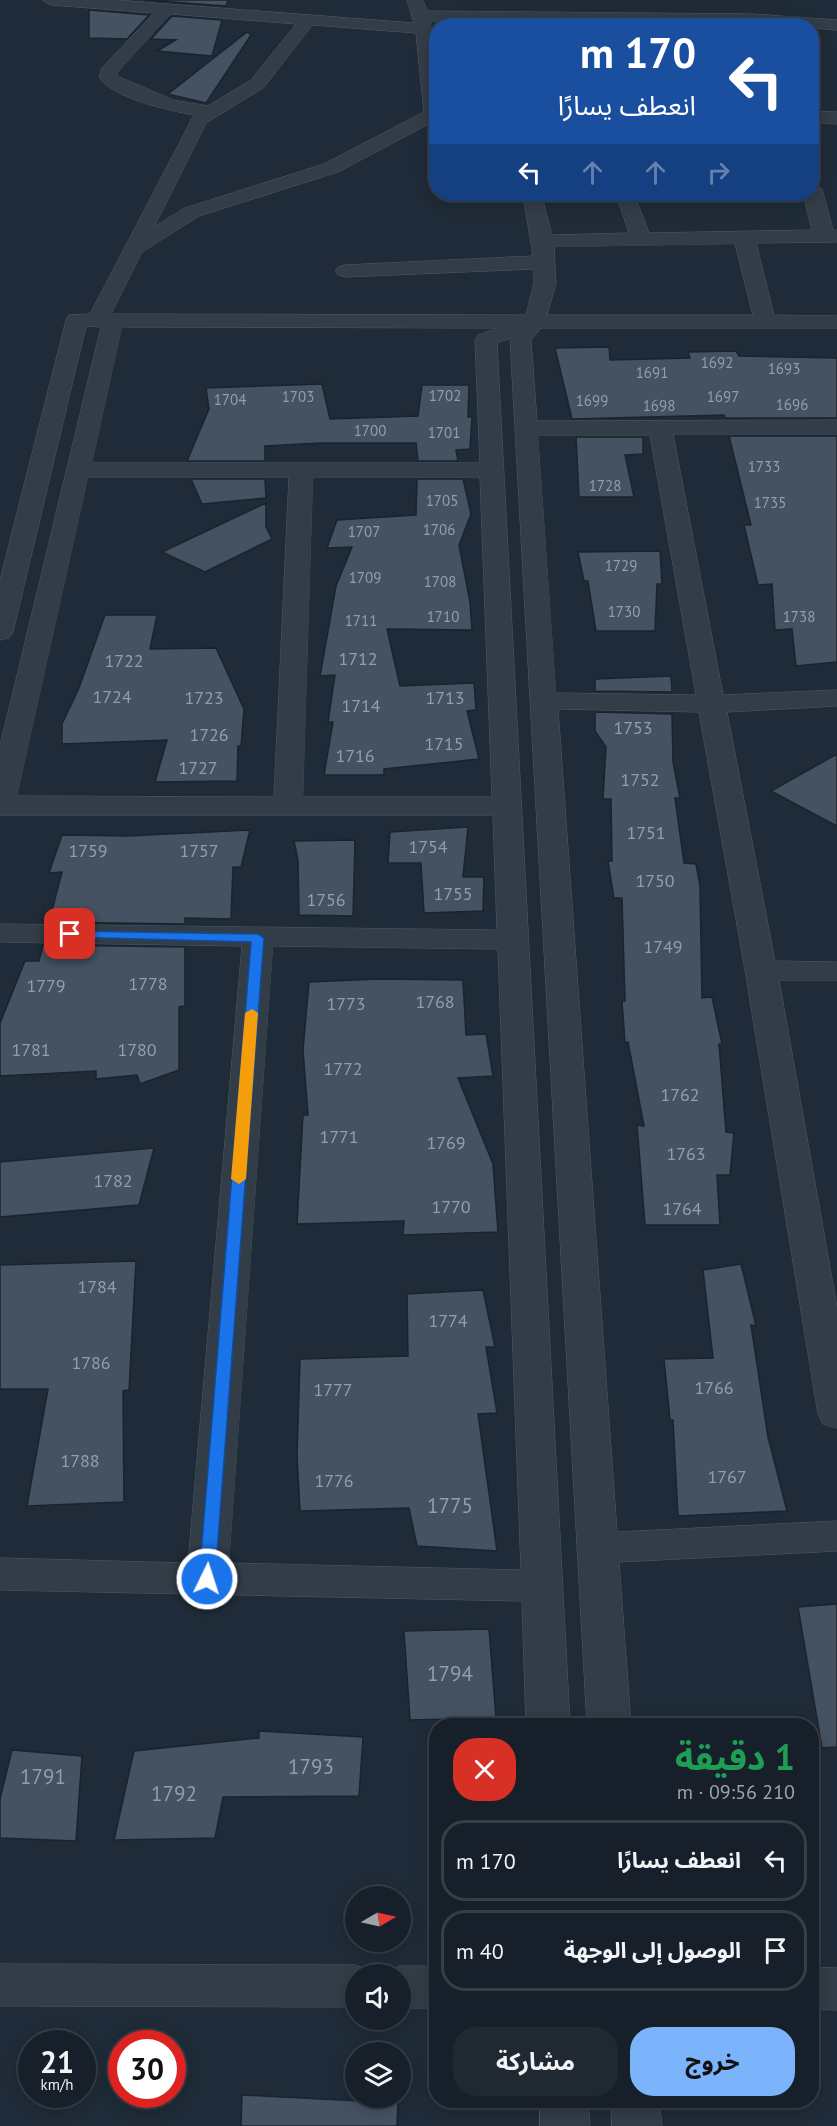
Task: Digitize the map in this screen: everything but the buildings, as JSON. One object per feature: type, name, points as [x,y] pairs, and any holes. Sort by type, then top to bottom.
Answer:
[{"type":"street","points":[[51,0],[308,20],[420,15],[488,18]]},
{"type":"street","points":[[256,16],[265,0]]},
{"type":"street","points":[[551,0],[556,18]]},
{"type":"street","points":[[735,0],[751,18]]},
{"type":"street","points":[[166,10],[108,72],[108,77],[112,83],[169,105],[210,112]]},
{"type":"street","points":[[420,15],[429,74]]},
{"type":"street","points":[[308,20],[257,84],[198,120],[132,249],[106,326],[79,470],[0,806],[507,806]]},
{"type":"street","points":[[819,24],[837,25]]},
{"type":"street","points":[[132,249],[192,212],[331,168],[429,117]]},
{"type":"street","points":[[819,117],[837,118]]},
{"type":"street","points":[[533,201],[543,251],[545,283],[527,330],[526,428],[608,1718]]},
{"type":"street","points":[[627,201],[641,239]]},
{"type":"street","points":[[345,271],[641,239],[830,236],[817,201]]},
{"type":"street","points":[[744,237],[765,322]]},
{"type":"street","points":[[0,632],[77,320],[106,326],[486,340],[527,330],[765,322],[837,322]]},
{"type":"street","points":[[106,326],[527,330],[837,340]]},
{"type":"street","points":[[486,340],[548,1718]]},
{"type":"street","points":[[526,428],[837,427]]},
{"type":"street","points":[[660,428],[761,970],[837,1414]]},
{"type":"street","points":[[79,470],[492,470]]},
{"type":"street","points":[[288,806],[301,471]]},
{"type":"street","points":[[543,701],[713,704],[837,698]]},
{"type":"street","points":[[0,933],[512,940]]},
{"type":"street","points":[[207,1579],[258,938]]},
{"type":"street","points":[[761,970],[837,971]]},
{"type":"street","points":[[596,1548],[837,1536]]},
{"type":"street","points":[[0,1574],[542,1586]]},
{"type":"street","points":[[0,1985],[345,1986]]},
{"type":"street","points":[[411,1987],[429,1987]]},
{"type":"street","points":[[819,1988],[837,1989]]},
{"type":"street","points":[[564,2108],[565,2126]]},
{"type":"street","points":[[636,2108],[637,2126]]},
{"type":"slow traffic","points":[[239,1179],[252,1013]]},
{"type":"route","points":[[70,934],[258,938],[207,1579]]}]
